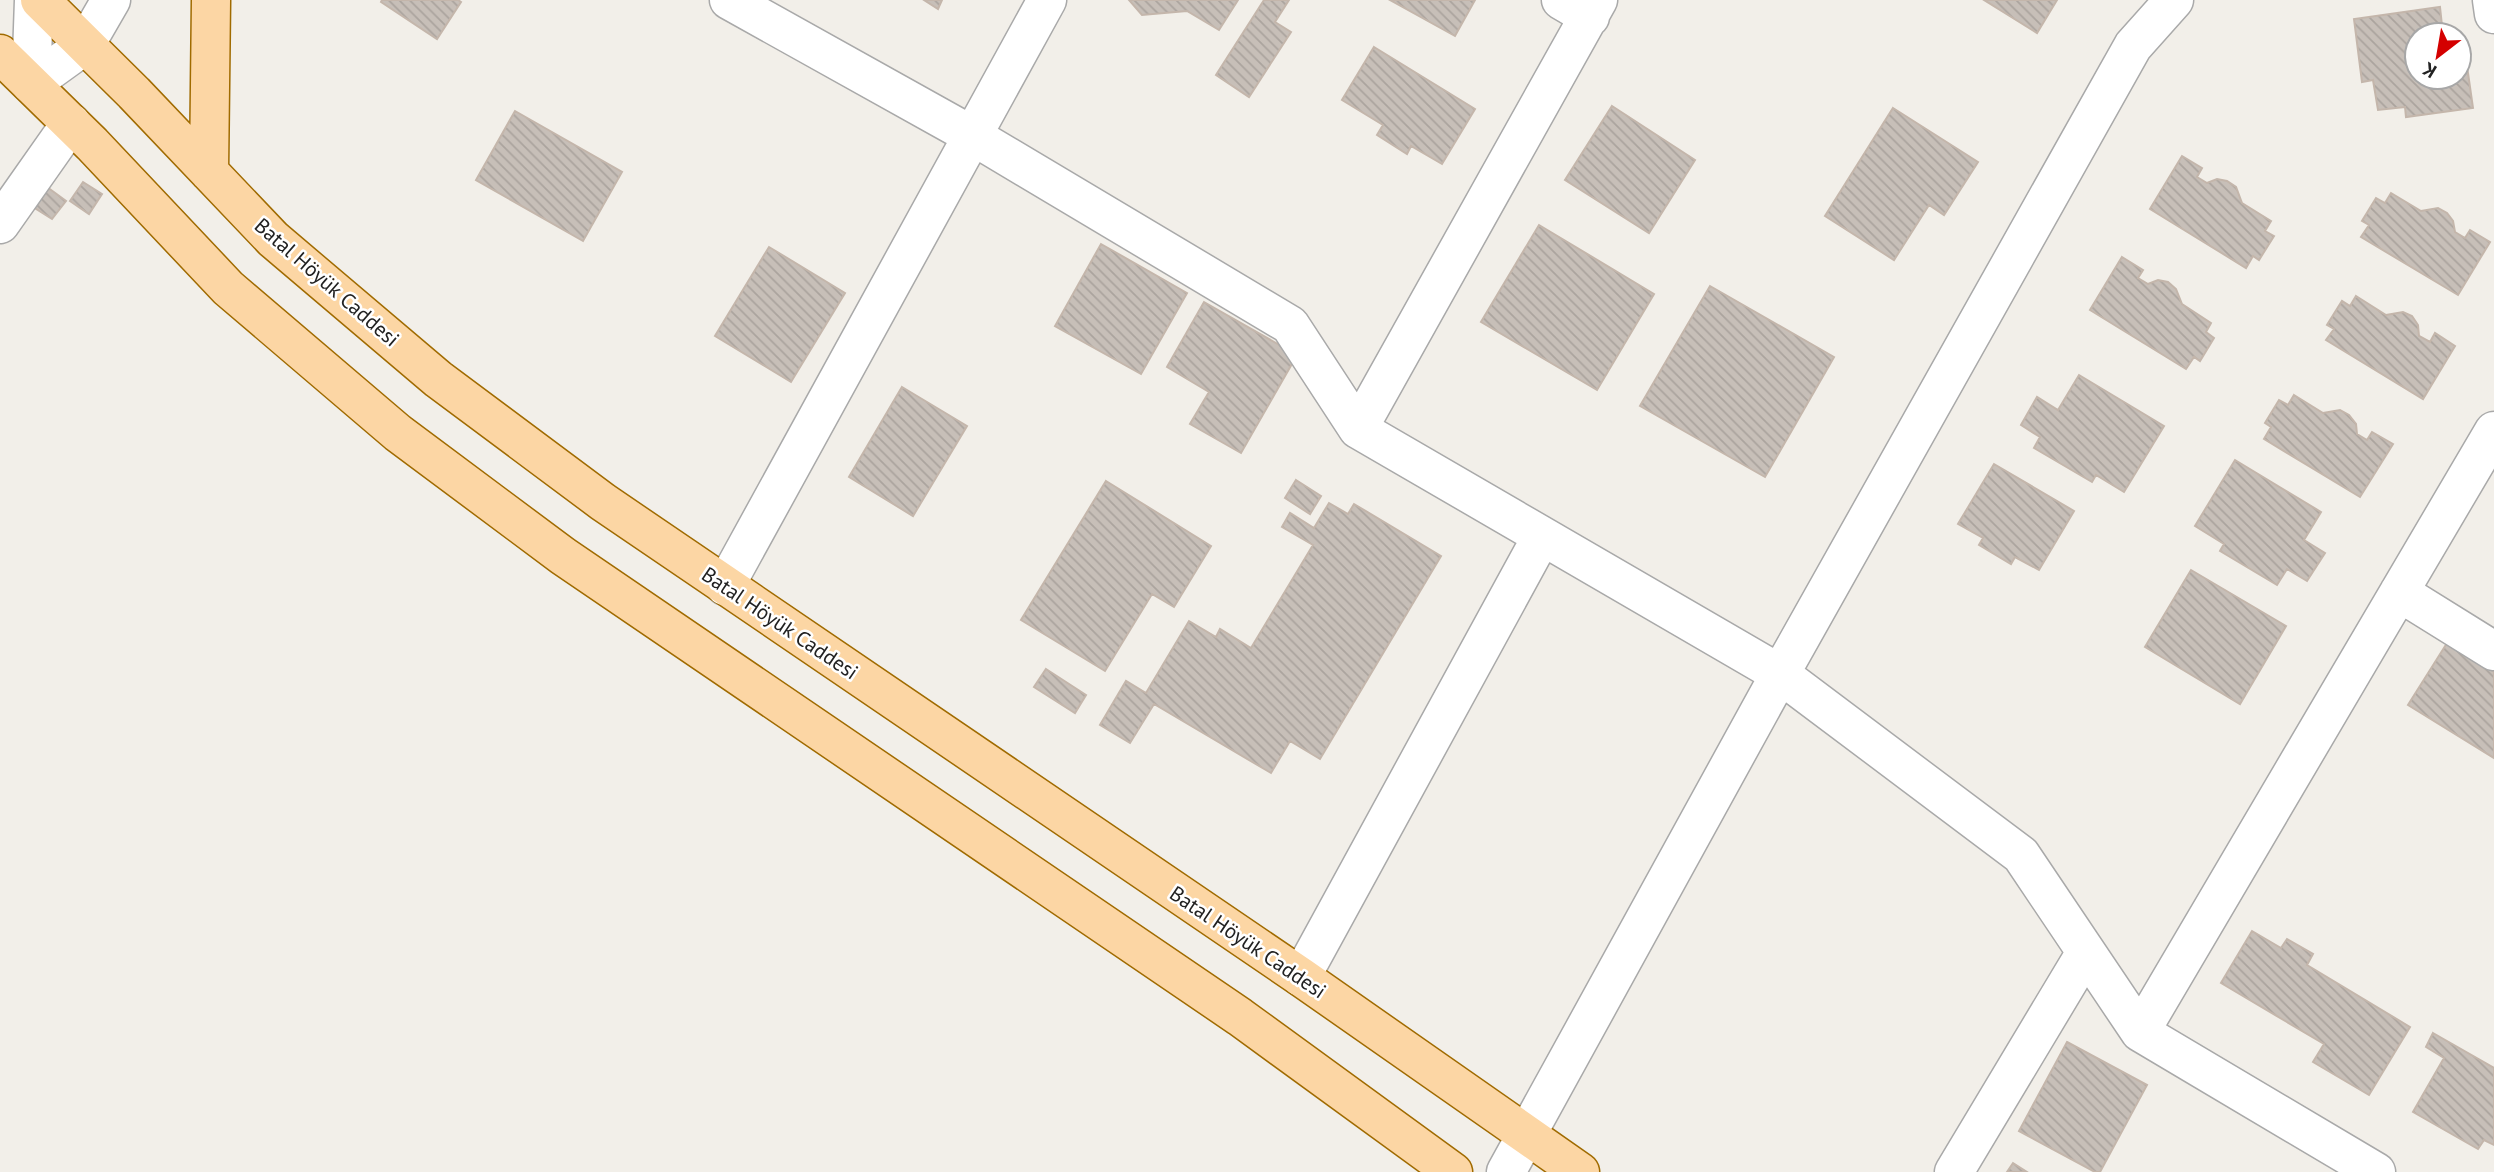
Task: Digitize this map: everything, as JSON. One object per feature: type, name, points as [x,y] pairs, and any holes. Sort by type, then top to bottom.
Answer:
[{"type":"main road","name":"Batal Höyük Caddesi","points":[[40,0],[273,239],[438,379],[603,502],[1301,977],[1580,1172]]},
{"type":"main road","points":[[209,172],[211,0]]},
{"type":"main road","points":[[0,54],[71,123],[228,288],[398,433],[563,556],[1228,1010],[1452,1172]]},
{"type":"street","points":[[31,85],[34,0]]},
{"type":"street","points":[[31,85],[85,45],[111,0]]},
{"type":"street","points":[[729,0],[973,136],[1290,326],[1358,429],[1780,674],[2021,855],[2140,1032],[2376,1172]]},
{"type":"street","points":[[725,586],[1047,0]]},
{"type":"street","points":[[1506,1172],[1780,674],[2133,46],[2174,0]]},
{"type":"street","points":[[2492,0],[2494,14]]},
{"type":"street","points":[[1358,429],[1583,6]]},
{"type":"street","points":[[0,224],[71,123]]},
{"type":"street","points":[[2140,1032],[2494,431]]},
{"type":"street","points":[[1301,977],[1542,536]]},
{"type":"street","points":[[2399,592],[2494,651]]},
{"type":"street","points":[[1954,1172],[2086,952]]},
{"type":"building","points":[[924,0],[942,0],[938,9]]},
{"type":"building","points":[[1129,0],[1238,0],[1219,30],[1187,11],[1142,15]]},
{"type":"building","points":[[1264,0],[1289,0],[1275,22],[1291,32],[1249,97],[1216,75]]},
{"type":"building","points":[[1390,0],[1475,0],[1455,36]]},
{"type":"building","points":[[1984,0],[2057,0],[2037,33]]},
{"type":"building","points":[[381,2],[461,2],[437,39]]},
{"type":"building","points":[[2440,7],[2442,21],[2403,21],[2403,91],[2471,91],[2473,108],[2406,117],[2405,107],[2378,110],[2373,80],[2362,82],[2354,19]]},
{"type":"building","points":[[1374,47],[1475,109],[1442,164],[1411,146],[1407,154],[1377,135],[1383,125],[1342,100]]},
{"type":"building","points":[[1612,106],[1695,160],[1649,233],[1565,180]]},
{"type":"building","points":[[1893,108],[1978,162],[1944,215],[1929,205],[1894,260],[1825,216]]},
{"type":"building","points":[[515,111],[622,172],[583,241],[476,180]]},
{"type":"building","points":[[2182,156],[2202,168],[2197,177],[2207,183],[2217,179],[2227,181],[2236,187],[2242,203],[2271,221],[2265,231],[2274,236],[2259,260],[2253,256],[2246,268],[2150,209]]},
{"type":"building","points":[[83,182],[102,194],[89,214],[70,201]]},
{"type":"building","points":[[47,187],[66,201],[52,219],[33,207]]},
{"type":"building","points":[[2391,193],[2421,211],[2438,208],[2447,213],[2453,221],[2455,232],[2465,238],[2470,230],[2490,242],[2458,295],[2361,237],[2369,225],[2362,221],[2376,198],[2385,203]]},
{"type":"building","points":[[1539,225],[1654,294],[1597,390],[1481,322]]},
{"type":"building","points":[[1101,244],[1187,293],[1141,374],[1055,326]]},
{"type":"building","points":[[769,247],[845,293],[791,382],[715,336]]},
{"type":"building","points":[[2122,257],[2143,270],[2138,278],[2148,284],[2158,280],[2168,282],[2176,289],[2182,304],[2211,323],[2206,332],[2214,338],[2200,361],[2194,357],[2186,369],[2090,310]]},
{"type":"building","points":[[1710,286],[1834,357],[1765,477],[1640,406]]},
{"type":"building","points":[[2356,296],[2386,315],[2403,312],[2412,316],[2418,325],[2419,336],[2430,342],[2435,333],[2455,346],[2423,399],[2326,340],[2334,329],[2327,325],[2342,301],[2350,306]]},
{"type":"building","points":[[1204,302],[1297,355],[1241,453],[1190,424],[1209,392],[1167,367]]},
{"type":"building","points":[[2079,375],[2164,426],[2124,492],[2096,475],[2092,482],[2034,448],[2040,437],[2021,425],[2037,397],[2058,410]]},
{"type":"building","points":[[902,387],[967,426],[913,516],[849,477]]},
{"type":"building","points":[[2294,395],[2323,413],[2340,410],[2349,415],[2356,424],[2357,434],[2367,440],[2372,432],[2393,444],[2360,497],[2264,439],[2271,427],[2265,423],[2279,400],[2288,405]]},
{"type":"building","points":[[2235,460],[2321,512],[2304,540],[2325,553],[2307,581],[2287,569],[2277,585],[2220,551],[2224,544],[2195,526]]},
{"type":"building","points":[[1994,464],[2074,511],[2039,570],[2015,557],[2011,564],[1979,545],[1983,538],[1958,524]]},
{"type":"building","points":[[1296,480],[1321,496],[1310,514],[1285,498]]},
{"type":"building","points":[[1106,481],[1211,546],[1174,607],[1152,594],[1105,671],[1021,620]]},
{"type":"building","points":[[1329,503],[1348,514],[1354,504],[1441,556],[1320,759],[1290,741],[1271,773],[1154,704],[1130,743],[1100,725],[1126,681],[1146,693],[1189,621],[1216,637],[1220,629],[1251,648],[1313,545],[1282,527],[1290,513],[1314,528]]},
{"type":"building","points":[[2191,570],[2286,626],[2240,704],[2145,647]]},
{"type":"building","points":[[2447,643],[2494,672],[2494,758],[2408,705]]},
{"type":"building","points":[[1046,669],[1086,695],[1075,713],[1034,687]]},
{"type":"building","points":[[2252,931],[2281,948],[2287,939],[2313,954],[2307,965],[2410,1027],[2369,1095],[2313,1062],[2324,1044],[2221,983]]},
{"type":"building","points":[[2433,1033],[2494,1068],[2494,1145],[2484,1140],[2478,1149],[2413,1112],[2444,1058],[2426,1047]]},
{"type":"building","points":[[2067,1042],[2147,1085],[2100,1172],[2095,1172],[2019,1131]]},
{"type":"building","points":[[2013,1163],[2027,1172],[2007,1172]]}]
